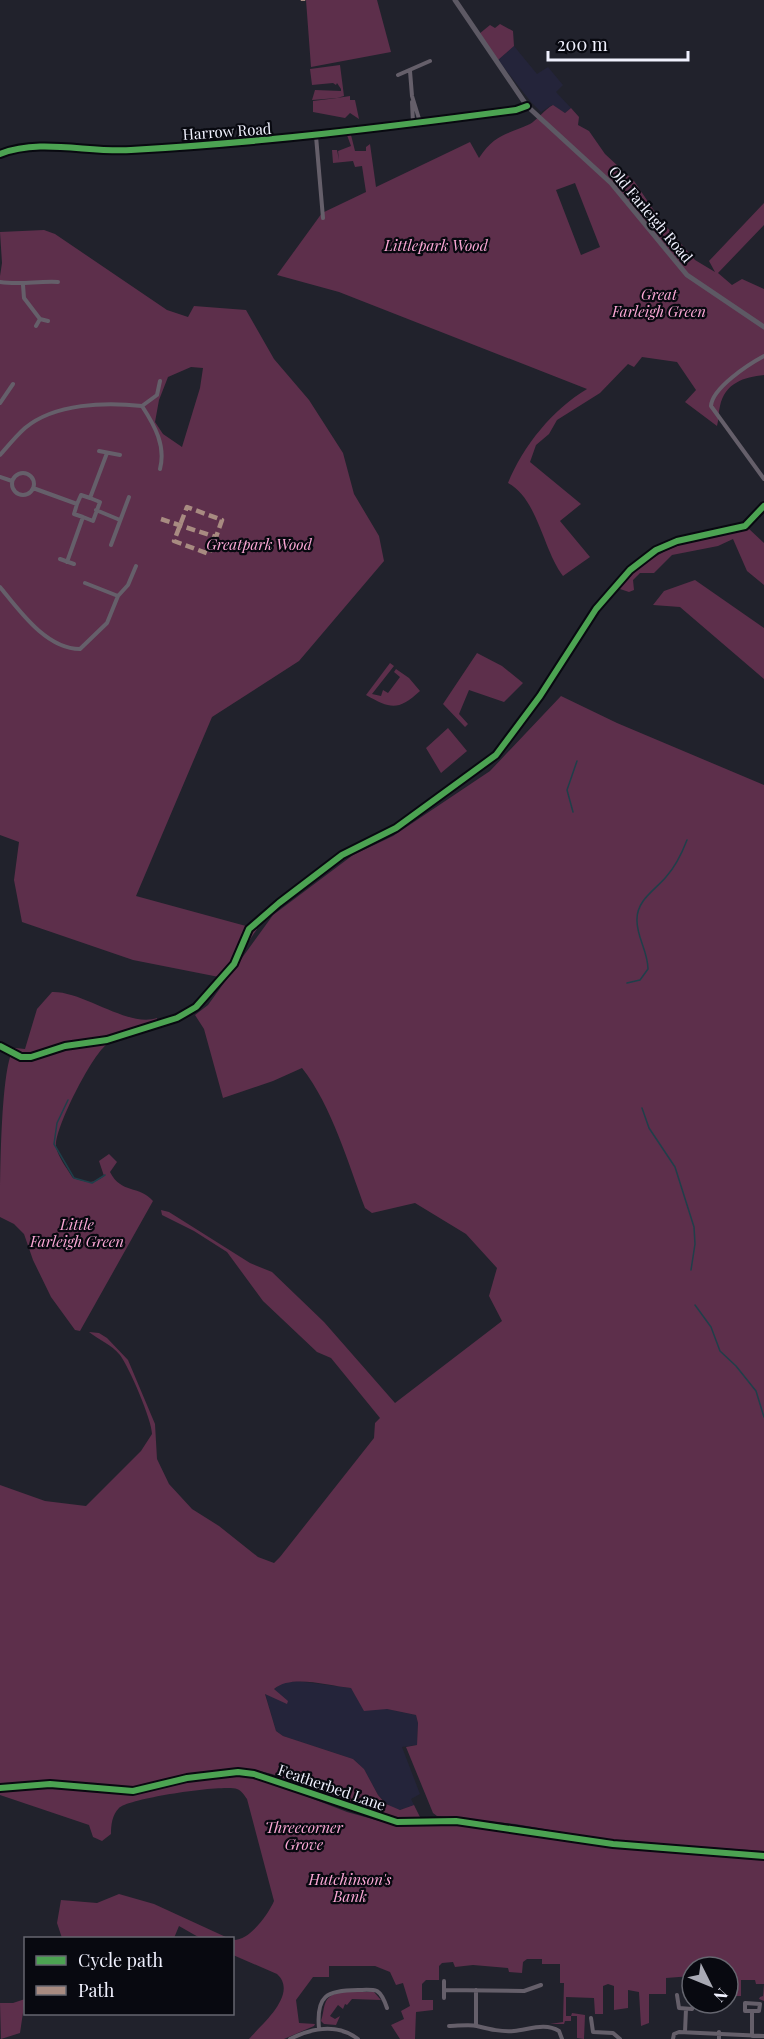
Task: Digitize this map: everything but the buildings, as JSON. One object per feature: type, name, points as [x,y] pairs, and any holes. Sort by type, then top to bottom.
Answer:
[{"type":"street","name":"Old Farleigh Road","points":[[454,0],[527,106],[611,183],[687,275],[764,327]]},
{"type":"street","points":[[398,75],[430,61]]},
{"type":"street","points":[[410,71],[413,123]]},
{"type":"street","points":[[412,96],[420,122]]},
{"type":"street","name":"Harrow Road","points":[[0,154],[27,147],[93,152],[316,136],[527,106]]},
{"type":"street","points":[[316,136],[323,218]]},
{"type":"street","points":[[0,282],[23,285],[38,280],[58,282]]},
{"type":"street","points":[[23,285],[24,298],[40,319],[48,321]]},
{"type":"street","points":[[36,326],[40,319]]},
{"type":"street","points":[[764,356],[732,378],[712,401],[711,406],[764,479]]},
{"type":"street","points":[[0,456],[25,428],[47,416],[78,407],[108,404],[142,406],[157,395],[160,381]]},
{"type":"street","points":[[0,403],[13,384]]},
{"type":"street","points":[[142,406],[160,440],[162,452],[160,469]]},
{"type":"street","points":[[99,451],[120,455]]},
{"type":"street","points":[[90,498],[107,453]]},
{"type":"street","points":[[12,481],[18,474],[26,473],[32,477],[33,488]]},
{"type":"street","points":[[0,477],[12,481]]},
{"type":"street","points":[[12,481],[14,490],[19,494],[26,495],[33,488]]},
{"type":"street","points":[[33,488],[77,504]]},
{"type":"street","points":[[81,495],[100,502],[93,521],[74,514],[77,504],[81,495]]},
{"type":"street","points":[[111,545],[129,497]]},
{"type":"street","points":[[0,1046],[21,1057],[31,1058],[65,1046],[107,1040],[186,1014],[207,998],[234,964],[249,928],[342,855],[396,828],[496,755],[534,705],[596,609],[631,569],[656,550],[678,541],[745,525],[764,506]]},
{"type":"street","points":[[96,510],[120,520]]},
{"type":"street","points":[[67,562],[83,517]]},
{"type":"street","points":[[60,559],[74,564]]},
{"type":"street","points":[[0,587],[31,623],[66,648],[74,649],[86,646],[107,623],[118,596],[128,585],[136,566]]},
{"type":"street","points":[[85,583],[118,596]]},
{"type":"street","name":"Featherbed Lane","points":[[0,1788],[50,1784],[133,1791],[187,1778],[238,1773],[254,1774],[397,1822],[456,1821],[613,1844],[764,1856]]},
{"type":"street","points":[[444,1982],[444,1998]]},
{"type":"street","points":[[444,1990],[526,1991],[541,1985]]},
{"type":"street","points":[[319,2030],[320,2006],[325,1997],[334,1992],[375,1990],[381,1995],[387,2008]]},
{"type":"street","points":[[476,1990],[476,2025]]},
{"type":"street","points":[[677,1995],[678,2007],[680,2008]]},
{"type":"street","points":[[752,2012],[752,2036]]},
{"type":"street","points":[[686,2015],[686,2032]]},
{"type":"street","points":[[591,2018],[593,2032],[613,2033],[620,2039]]},
{"type":"street","points":[[449,2026],[476,2025],[492,2031],[554,2028],[560,2032],[562,2039]]},
{"type":"street","points":[[290,2039],[319,2030],[341,2030],[358,2039]]},
{"type":"street","points":[[674,2039],[676,2032],[719,2032],[764,2036]]},
{"type":"street","points":[[719,2032],[719,2039]]},
{"type":"shaded area","points":[[514,46],[537,74],[548,67],[563,85],[556,92],[571,108],[565,113],[552,105],[541,112],[531,102],[498,60]]},
{"type":"shaded area","points":[[297,1681],[351,1688],[387,1709],[416,1715],[417,1745],[402,1747],[420,1794],[411,1799],[414,1805],[400,1810],[393,1809],[378,1795],[364,1769],[353,1759],[283,1736],[276,1731],[265,1693],[287,1703],[274,1689],[282,1683]]},
{"type":"green space","points":[[306,0],[377,0],[391,52],[311,67]]},
{"type":"green space","points":[[500,24],[513,31],[514,46],[498,60],[479,34],[490,25],[495,28]]},
{"type":"green space","points":[[340,65],[344,96],[312,100],[315,90],[341,91],[341,89],[337,83],[336,85],[333,83],[312,85],[310,69]]},
{"type":"green space","points":[[350,96],[350,100],[355,100],[359,119],[350,113],[345,118],[313,112],[313,101]]},
{"type":"green space","points":[[553,105],[565,113],[571,108],[579,117],[578,125],[589,131],[605,154],[634,181],[659,218],[695,260],[715,272],[709,261],[764,203],[764,225],[718,273],[732,285],[742,279],[764,289],[764,375],[749,377],[736,383],[726,392],[719,409],[717,426],[685,402],[696,390],[677,362],[642,357],[634,367],[628,364],[600,393],[557,420],[549,434],[536,445],[530,462],[581,504],[560,521],[590,557],[563,576],[526,501],[508,483],[514,469],[540,430],[562,407],[587,389],[339,292],[277,275],[322,213],[366,192],[362,166],[355,167],[353,161],[333,163],[332,150],[337,150],[339,160],[338,151],[351,146],[347,135],[351,135],[355,151],[366,151],[366,147],[370,144],[376,187],[470,142],[479,158],[490,144],[530,124]],"holes":[[[575,183],[600,247],[581,255],[556,190]]]},
{"type":"green space","name":"Greatpark Wood","points":[[44,230],[55,234],[167,310],[188,317],[194,306],[246,310],[274,359],[309,400],[343,453],[354,494],[379,536],[384,561],[299,661],[212,717],[136,896],[257,929],[224,978],[133,960],[22,922],[14,880],[19,842],[0,835],[0,276],[2,263],[0,232]],"holes":[[[191,367],[203,368],[200,388],[182,447],[163,434],[155,422],[159,400],[168,377]]]},
{"type":"green space","points":[[748,528],[764,543],[764,585],[747,571],[733,539],[718,546],[672,555],[654,573],[640,573],[633,580],[634,590],[612,591],[643,565],[674,547],[708,536]]},
{"type":"green space","points":[[695,580],[764,628],[764,679],[680,607],[653,605],[664,591]]},
{"type":"green space","points":[[477,653],[502,666],[523,683],[504,702],[469,690],[459,714],[468,724],[465,727],[443,704]]},
{"type":"green space","points":[[390,663],[394,666],[372,694],[381,696],[383,690],[388,693],[400,677],[394,672],[396,669],[409,678],[420,691],[406,702],[394,706],[366,695]]},
{"type":"green space","points":[[561,696],[617,723],[764,785],[764,1851],[614,1841],[515,1824],[437,1816],[433,1813],[406,1747],[417,1745],[416,1715],[387,1709],[364,1711],[351,1688],[321,1683],[290,1682],[274,1689],[288,1701],[287,1704],[265,1694],[276,1731],[283,1736],[353,1759],[364,1769],[378,1795],[386,1804],[400,1810],[414,1805],[420,1817],[396,1818],[272,1774],[255,1770],[254,1776],[347,1812],[394,1825],[449,1823],[613,1847],[764,1859],[764,1984],[756,1984],[755,1980],[741,1980],[740,1996],[740,1955],[680,1955],[680,1977],[666,1978],[666,1994],[649,1994],[649,2023],[641,2026],[639,1992],[628,1990],[628,2008],[614,2010],[614,1986],[608,1984],[603,1986],[603,2014],[595,2014],[594,1998],[566,1997],[566,2016],[571,2016],[571,2021],[565,2021],[564,2024],[550,2024],[563,2022],[564,1983],[560,1983],[560,1964],[542,1964],[542,1959],[527,1959],[523,1962],[522,1973],[509,1972],[508,1968],[473,1965],[455,1967],[453,1962],[442,1963],[439,1966],[439,1980],[426,1980],[422,1984],[422,2000],[433,2000],[433,2010],[416,2012],[415,2039],[400,2039],[391,2025],[404,2019],[401,2011],[410,2006],[403,1983],[396,1985],[390,1972],[375,1966],[329,1966],[329,1977],[313,1977],[296,2000],[299,2023],[315,2024],[314,2026],[284,2039],[249,2039],[276,2009],[284,1991],[283,1982],[277,1974],[234,1955],[234,1940],[251,1932],[263,1920],[274,1901],[247,1799],[242,1792],[237,1789],[215,1788],[158,1796],[126,1804],[115,1814],[111,1834],[102,1841],[93,1837],[89,1825],[0,1795],[0,1485],[45,1501],[86,1506],[141,1451],[152,1434],[144,1406],[124,1361],[113,1348],[89,1332],[99,1333],[107,1338],[128,1360],[155,1424],[157,1459],[169,1484],[192,1509],[219,1526],[258,1557],[274,1563],[374,1438],[375,1423],[380,1418],[331,1358],[317,1352],[263,1301],[227,1252],[194,1231],[162,1215],[161,1210],[169,1212],[250,1263],[272,1272],[324,1322],[395,1403],[502,1321],[489,1296],[497,1268],[466,1234],[415,1203],[372,1213],[365,1208],[331,1117],[313,1083],[302,1068],[273,1081],[223,1098],[204,1029],[195,1015],[208,1005],[273,915],[353,855],[393,836],[490,771]]},
{"type":"green space","points":[[448,728],[467,751],[441,773],[426,748]]},
{"type":"green space","name":"Little Farleigh Green","points":[[52,992],[78,997],[133,1018],[145,1020],[157,1018],[158,1025],[117,1038],[106,1045],[75,1092],[58,1136],[56,1145],[58,1153],[73,1178],[89,1182],[100,1179],[104,1176],[99,1161],[109,1154],[117,1162],[110,1172],[114,1179],[125,1187],[148,1196],[153,1201],[80,1331],[75,1330],[51,1297],[33,1260],[24,1234],[14,1224],[0,1217],[2,1127],[6,1075],[10,1057],[15,1048],[25,1049],[37,1009]]},
{"type":"green space","points":[[119,1894],[154,1904],[226,1937],[198,1937],[179,1926],[174,1937],[62,1937],[57,1923],[61,1900],[97,1903]]},
{"type":"green space","points":[[374,1992],[381,2000],[352,1999],[347,2005],[345,2004],[343,2009],[338,2005],[330,2016],[335,2019],[340,2016],[336,2025],[324,2024],[321,2021],[325,2003],[334,1994]]},
{"type":"green space","points":[[24,1999],[20,2033],[1,2039],[0,2003],[13,2003]]},
{"type":"green space","points":[[572,2013],[585,2015],[584,2039],[577,2038],[577,2016],[571,2016]]},
{"type":"waterway","points":[[573,812],[567,790],[577,761]]},
{"type":"waterway","points":[[627,983],[640,980],[648,969],[637,925],[640,906],[672,869],[687,840]]},
{"type":"waterway","points":[[68,1100],[57,1123],[54,1144],[74,1178],[92,1183],[105,1175]]},
{"type":"waterway","points":[[642,1108],[649,1128],[675,1167],[694,1227],[695,1244],[691,1270]]},
{"type":"waterway","points":[[695,1305],[711,1327],[720,1351],[736,1366],[756,1391],[764,1417]]},
{"type":"marked path","points":[[161,519],[175,524],[181,526],[216,537],[222,520],[187,507],[174,541],[209,554],[216,537]]},
{"type":"cycle path","points":[[0,154],[15,149],[48,146],[131,150],[228,143],[324,134],[516,110],[527,106]]},
{"type":"cycle path","points":[[0,1046],[21,1057],[31,1057],[65,1046],[107,1040],[177,1018],[196,1007],[234,964],[249,929],[279,903],[342,855],[396,828],[496,755],[540,696],[596,609],[630,570],[656,550],[677,541],[745,526],[764,506]]},
{"type":"cycle path","points":[[0,1788],[50,1784],[133,1791],[187,1778],[238,1772],[254,1774],[397,1822],[456,1821],[613,1844],[764,1856]]},
{"type":"park label","name":"Littlepark Wood","points":[[436,245]]},
{"type":"park label","name":"Great Farleigh Green","points":[[659,302]]},
{"type":"park label","name":"Threecorner Grove","points":[[304,1836]]},
{"type":"park label","name":"Hutchinson's Bank","points":[[350,1888]]}]
